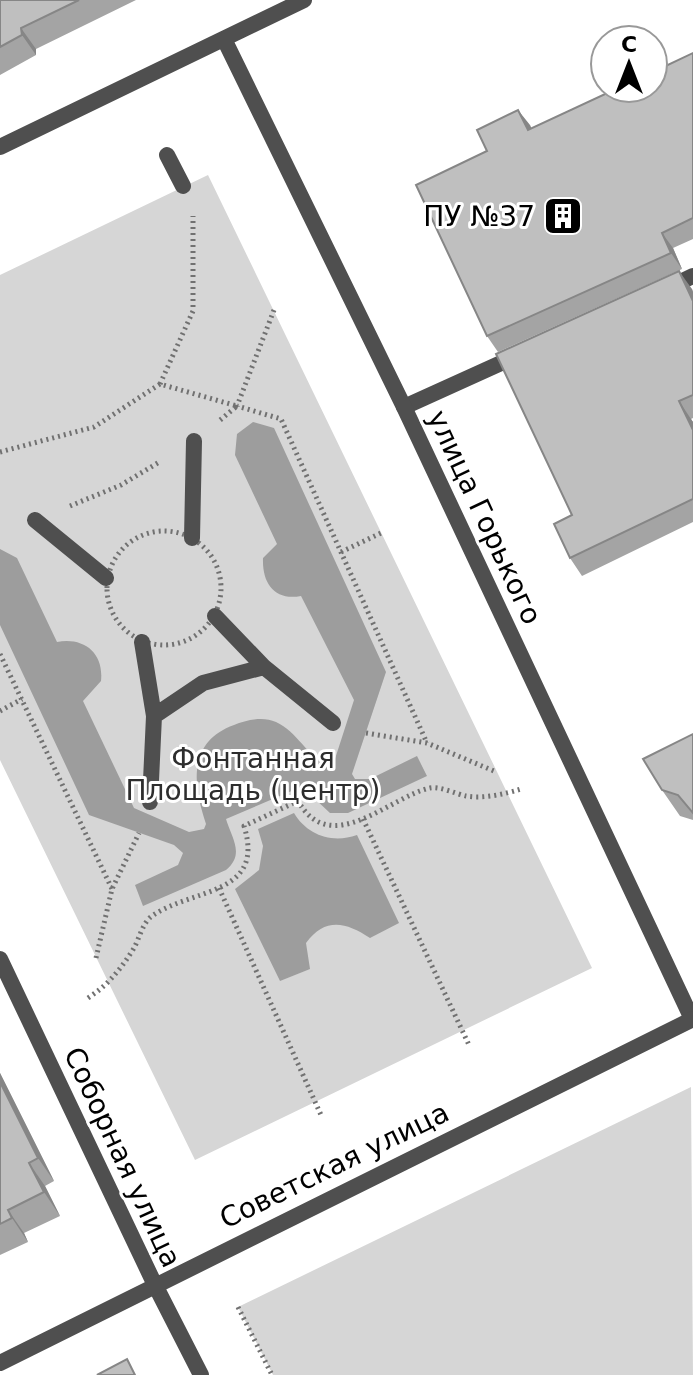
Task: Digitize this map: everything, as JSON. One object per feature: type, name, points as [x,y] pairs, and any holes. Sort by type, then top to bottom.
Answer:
[{"type":"street","points":[[0,147],[304,0]]},
{"type":"street","name":"улица Горького","points":[[224,39],[404,407],[693,1019]]},
{"type":"street","points":[[167,155],[183,186]]},
{"type":"street","points":[[652,295],[693,276]]},
{"type":"street","points":[[404,407],[530,350]]},
{"type":"street","points":[[192,538],[194,441]]},
{"type":"street","points":[[35,520],[106,578]]},
{"type":"street","points":[[215,616],[264,667],[333,723]]},
{"type":"street","points":[[142,642],[154,716],[150,802]]},
{"type":"street","points":[[154,716],[203,683],[264,667]]},
{"type":"street","name":"Соборная улица","points":[[0,959],[201,1375]]},
{"type":"street","name":"Советская улица","points":[[0,1363],[154,1283],[693,1019]]},
{"type":"path","points":[[0,460],[2,453],[94,427],[160,384],[193,311],[193,209],[183,186]]},
{"type":"path","points":[[35,520],[121,485],[194,441],[237,406],[274,310]]},
{"type":"path","points":[[160,384],[281,419],[427,743]]},
{"type":"path","points":[[165,530],[192,538],[209,552],[219,572],[221,594],[215,616],[196,636],[170,646],[142,642],[120,627],[108,604],[106,578],[118,553],[139,536],[165,530]]},
{"type":"path","points":[[341,552],[381,533]]},
{"type":"path","points":[[0,654],[112,889]]},
{"type":"path","points":[[0,711],[22,699]]},
{"type":"path","points":[[366,733],[427,743],[494,771]]},
{"type":"path","points":[[88,998],[109,985],[150,917],[219,888],[243,871],[251,854],[244,826],[298,801],[315,819],[333,826],[350,825],[432,787],[470,797],[521,789]]},
{"type":"path","points":[[363,819],[469,1045]]},
{"type":"path","points":[[96,958],[112,889],[137,839]]},
{"type":"path","points":[[219,888],[321,1115]]},
{"type":"path","points":[[238,1307],[272,1375]]},
{"type":"green space","name":"Фонтанная Площадь (центр)","points":[[208,175],[592,968],[195,1160],[0,760],[0,275]]},
{"type":"green space","points":[[691,1087],[693,1375],[273,1375],[238,1307]]},
{"type":"shaded area","points":[[253,422],[274,428],[386,672],[352,774],[355,779],[370,779],[417,756],[427,776],[348,813],[330,813],[314,798],[308,784],[226,819],[236,852],[232,864],[226,870],[143,906],[135,885],[178,865],[183,853],[174,845],[89,815],[0,625],[0,549],[17,558],[57,642],[76,642],[96,655],[101,681],[83,701],[134,808],[189,832],[204,829],[206,824],[197,780],[201,754],[208,742],[234,725],[249,720],[271,720],[291,732],[315,758],[327,765],[334,762],[354,700],[301,596],[277,593],[265,576],[263,558],[277,544],[235,455],[237,434]]},
{"type":"shaded area","points":[[294,813],[306,827],[321,836],[348,838],[357,835],[399,923],[370,938],[344,926],[321,929],[306,943],[310,969],[280,981],[235,889],[259,870],[263,846],[258,829]]},
{"type":"building","points":[[0,0],[79,0],[21,28],[22,35],[0,47]]},
{"type":"building","name":"ПУ №37","points":[[693,53],[693,218],[662,233],[671,253],[487,336],[416,185],[487,151],[477,130],[518,110],[528,130],[589,102],[589,104],[669,104],[669,64]]},
{"type":"building","points":[[679,271],[693,301],[693,395],[679,401],[693,430],[693,499],[570,558],[554,524],[572,515],[496,354]]},
{"type":"building","points":[[693,734],[693,813],[678,795],[662,790],[643,759]]},
{"type":"building","points":[[0,1082],[38,1158],[29,1163],[44,1192],[8,1210],[12,1218],[0,1224]]},
{"type":"building","points":[[127,1359],[135,1375],[97,1375]]},
{"type":"place","name":"ПУ №37","points":[[563,216]]}]
